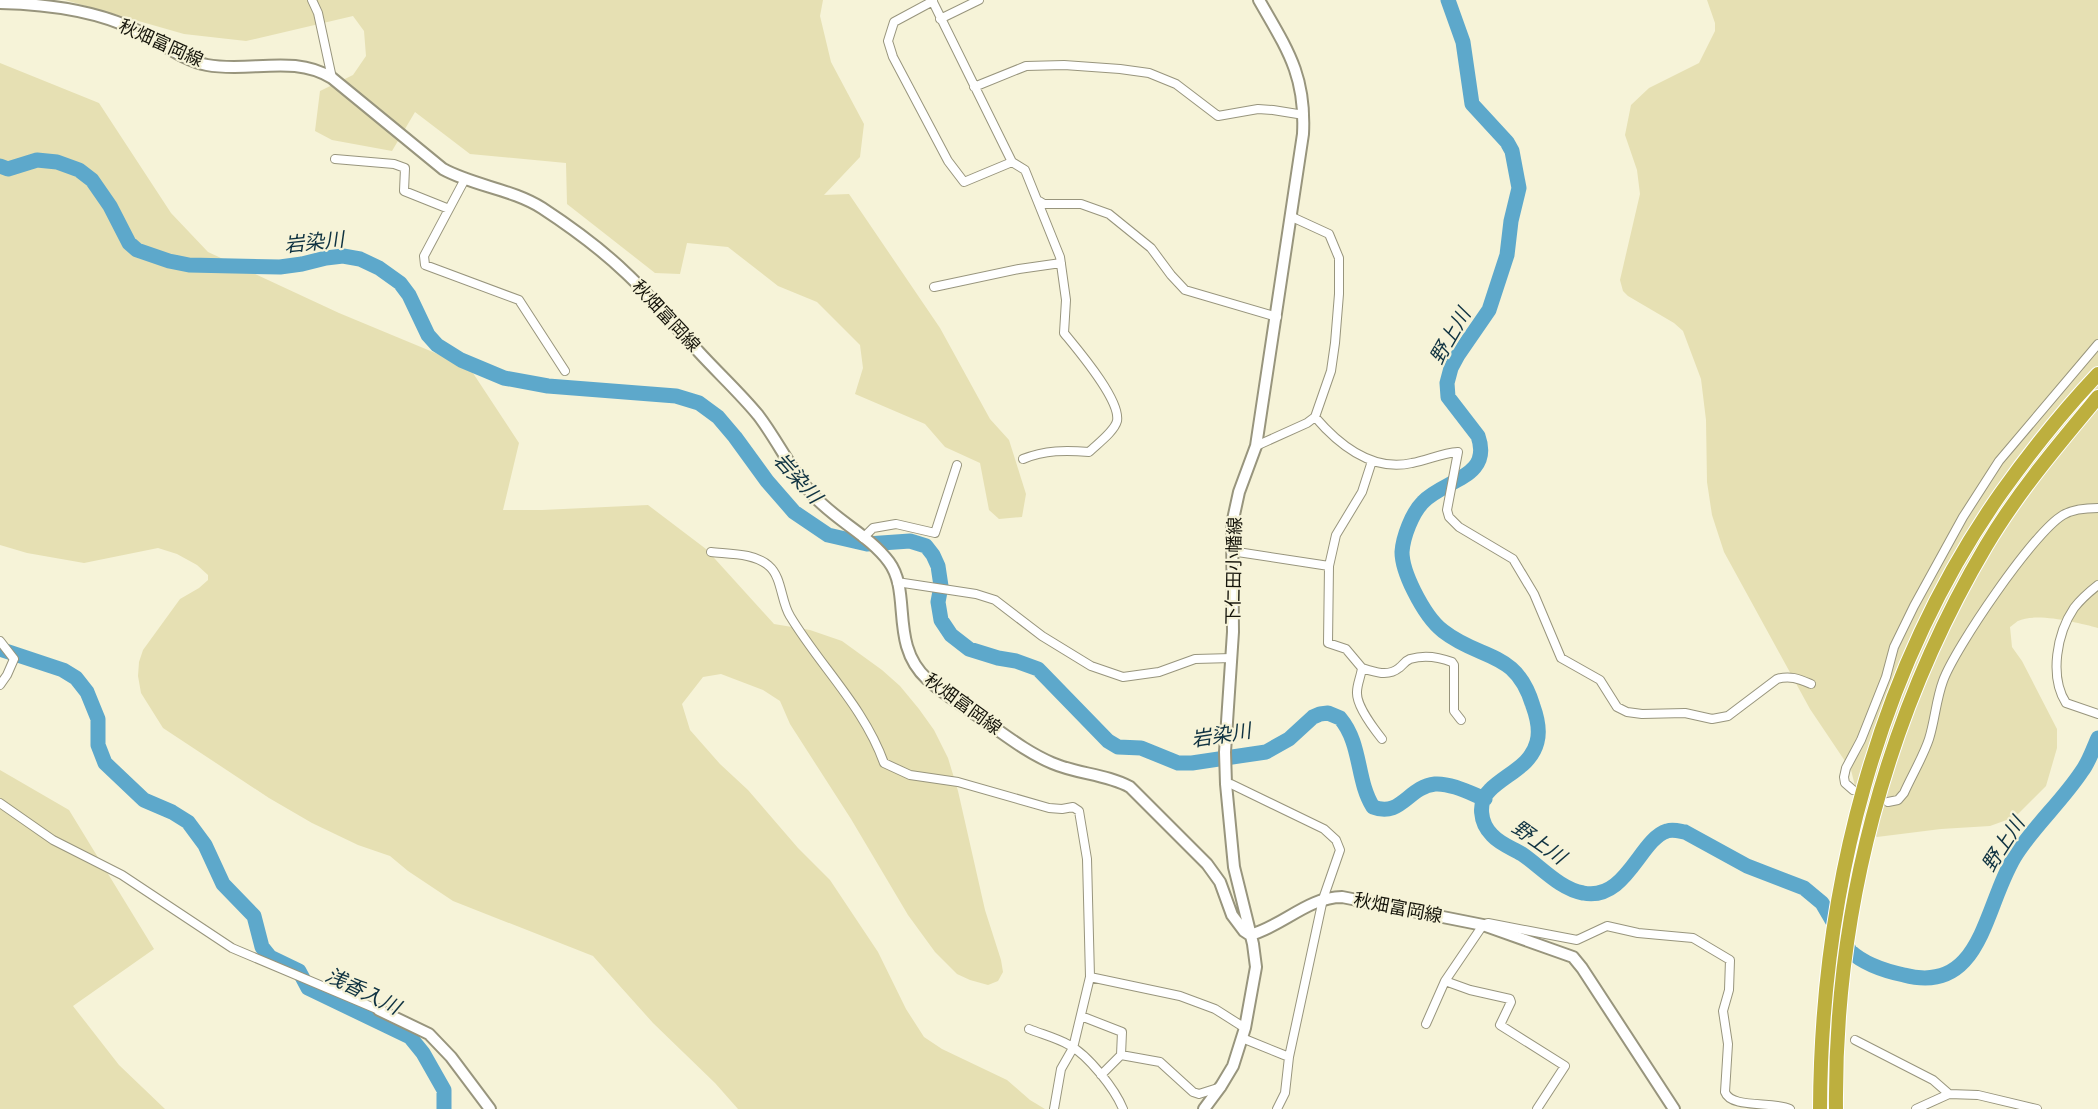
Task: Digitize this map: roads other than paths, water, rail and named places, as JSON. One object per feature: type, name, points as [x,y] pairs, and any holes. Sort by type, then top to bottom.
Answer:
[{"type":"highway","points":[[1820,1109],[1822,1045],[1831,951],[1852,832],[1891,706],[1929,618],[1951,574],[2000,494],[2058,419],[2098,374]]},
{"type":"highway","points":[[1836,1109],[1841,992],[1848,939],[1867,836],[1906,711],[1938,634],[1964,585],[2013,504],[2040,467],[2098,398]]},
{"type":"main road","name":"下仁田小幡線","points":[[1204,1109],[1233,1066],[1243,1033],[1256,967],[1234,867],[1225,772],[1232,658],[1232,524],[1235,506],[1256,446],[1292,217],[1304,115],[1294,64],[1259,0]]},
{"type":"main road","name":"秋畑富岡線","points":[[0,3],[62,9],[106,20],[140,31],[190,59],[206,65],[311,68],[332,78],[443,169],[539,206],[590,243],[622,270],[756,413],[813,495],[892,565],[908,650],[920,672],[927,679],[1027,750],[1051,763],[1120,782],[1130,787],[1207,864],[1220,882],[1232,915],[1250,935],[1263,932],[1323,899],[1342,897],[1483,925],[1573,957],[1674,1109]]},
{"type":"main road","points":[[379,1010],[429,1034],[451,1057],[490,1109]]},
{"type":"street","points":[[312,0],[318,13],[332,78]]},
{"type":"street","points":[[940,19],[979,0]]},
{"type":"street","points":[[1012,162],[964,182],[948,161],[898,68],[888,41],[894,22],[932,1],[1012,162],[1025,170],[1039,201],[1038,207],[1060,257],[1066,300],[1064,333],[1097,376],[1112,402],[1117,420],[1109,433],[1089,452],[1038,453],[1023,459]]},
{"type":"street","points":[[974,87],[1026,66],[1064,65],[1119,69],[1149,74],[1176,84],[1218,116],[1258,109],[1304,115]]},
{"type":"street","points":[[335,159],[394,164],[405,168],[404,191],[449,209]]},
{"type":"street","points":[[465,179],[424,256],[425,265],[519,300],[565,371]]},
{"type":"street","points":[[1039,201],[1044,204],[1081,204],[1109,214],[1151,248],[1185,290],[1276,317]]},
{"type":"street","points":[[1256,446],[1307,423],[1314,417],[1331,371],[1339,294],[1339,258],[1329,234],[1292,217]]},
{"type":"street","points":[[934,287],[1019,268],[1061,263]]},
{"type":"street","points":[[1853,790],[1845,783],[1846,768],[1861,740],[1886,677],[1894,647],[1914,606],[1963,517],[1999,462],[2098,344]]},
{"type":"street","points":[[1314,417],[1343,444],[1383,465],[1412,463],[1446,453],[1458,452],[1447,510],[1449,517],[1459,527],[1513,559],[1523,572],[1534,594],[1561,658],[1600,680],[1617,707],[1627,712],[1641,714],[1685,713],[1721,719],[1777,679],[1785,676],[1793,677],[1811,684]]},
{"type":"street","points":[[1372,461],[1363,489],[1336,536],[1329,566],[1328,643],[1346,649],[1362,668],[1376,673],[1397,670],[1409,660],[1426,656],[1452,662],[1454,665],[1454,711],[1461,720]]},
{"type":"street","points":[[863,538],[873,528],[896,524],[935,533],[957,465]]},
{"type":"street","points":[[1888,802],[1898,800],[1904,793],[1929,739],[1943,680],[1962,646],[2005,582],[2033,545],[2059,518],[2074,511],[2098,508]]},
{"type":"street","points":[[1231,551],[1329,566]]},
{"type":"street","points":[[711,552],[745,556],[761,560],[771,567],[789,615],[855,706],[884,763],[910,775],[958,782],[1049,808],[1073,807],[1079,811],[1087,859],[1090,977],[1073,1048],[1061,1069],[1054,1109]]},
{"type":"street","points":[[897,582],[976,594],[995,600],[1042,636],[1091,666],[1123,677],[1159,672],[1195,659],[1232,658]]},
{"type":"street","points":[[2097,713],[2066,703],[2060,693],[2056,671],[2059,649],[2069,617],[2078,604],[2098,585]]},
{"type":"street","points":[[0,641],[14,659],[0,685]]},
{"type":"street","points":[[1362,668],[1357,699],[1370,724],[1382,739]]},
{"type":"street","points":[[1226,784],[1231,784],[1332,834],[1340,850],[1323,899],[1289,1057],[1285,1092],[1277,1109]]},
{"type":"street","points":[[0,803],[53,840],[122,875],[232,948],[379,1010]]},
{"type":"street","points":[[1426,1024],[1445,981],[1483,925],[1488,923],[1577,940],[1607,926],[1638,933],[1693,938],[1730,960],[1729,990],[1723,1011],[1728,1044],[1726,1098],[1744,1105],[1780,1106],[1790,1109]]},
{"type":"street","points":[[1090,977],[1180,996],[1215,1009],[1243,1033],[1289,1057]]},
{"type":"street","points":[[1445,981],[1470,990],[1510,999],[1511,1002],[1500,1025],[1564,1066],[1537,1109]]},
{"type":"street","points":[[1081,1016],[1122,1032],[1120,1055],[1101,1075]]},
{"type":"street","points":[[1029,1029],[1073,1048],[1117,1093],[1123,1109]]},
{"type":"street","points":[[1856,1041],[1934,1080],[1949,1094]]},
{"type":"street","points":[[1120,1055],[1160,1062],[1193,1092],[1199,1094],[1221,1086]]},
{"type":"street","points":[[1916,1109],[1949,1094],[1978,1095],[2037,1109]]},
{"type":"waterway","name":"野上川","points":[[1448,0],[1463,42],[1472,104],[1507,142],[1512,151],[1519,188],[1511,221],[1507,255],[1489,310],[1458,355],[1447,383],[1448,397],[1478,436],[1481,450],[1479,461],[1464,476],[1423,502],[1415,512],[1404,539],[1402,557],[1410,582],[1434,622],[1457,640],[1507,665],[1517,674],[1526,688],[1534,710],[1538,724],[1534,750],[1524,764],[1496,784],[1483,800],[1483,819],[1492,835],[1566,887],[1583,893],[1598,893],[1610,888],[1621,879],[1657,836],[1669,830],[1685,832],[1747,866],[1804,888],[1822,903],[1850,951],[1862,960],[1876,967],[1904,975],[1930,978],[1951,972],[1966,959],[1978,940],[2006,873],[2017,853],[2075,782],[2087,764],[2098,738]]},
{"type":"waterway","name":"岩染川","points":[[0,166],[8,169],[37,160],[57,162],[79,170],[92,180],[110,206],[129,243],[137,250],[169,261],[189,265],[280,267],[343,256],[360,259],[379,268],[400,283],[409,295],[428,335],[437,345],[461,360],[504,378],[548,386],[676,396],[699,403],[718,417],[794,512],[828,535],[867,544],[910,541],[926,546],[938,566],[941,586],[938,602],[941,620],[951,635],[969,649],[1038,669],[1108,741],[1118,747],[1141,748],[1178,763],[1266,752],[1289,739],[1313,717],[1328,713],[1340,718],[1347,728],[1373,807],[1391,808],[1418,790],[1435,784],[1454,787],[1485,799]]},
{"type":"waterway","name":"浅香入川","points":[[0,649],[63,670],[76,678],[87,692],[98,719],[98,745],[105,763],[144,800],[188,822],[205,845],[223,884],[254,916],[262,947],[270,957],[299,971],[308,988],[410,1037],[423,1053],[444,1090],[444,1109]]}]
